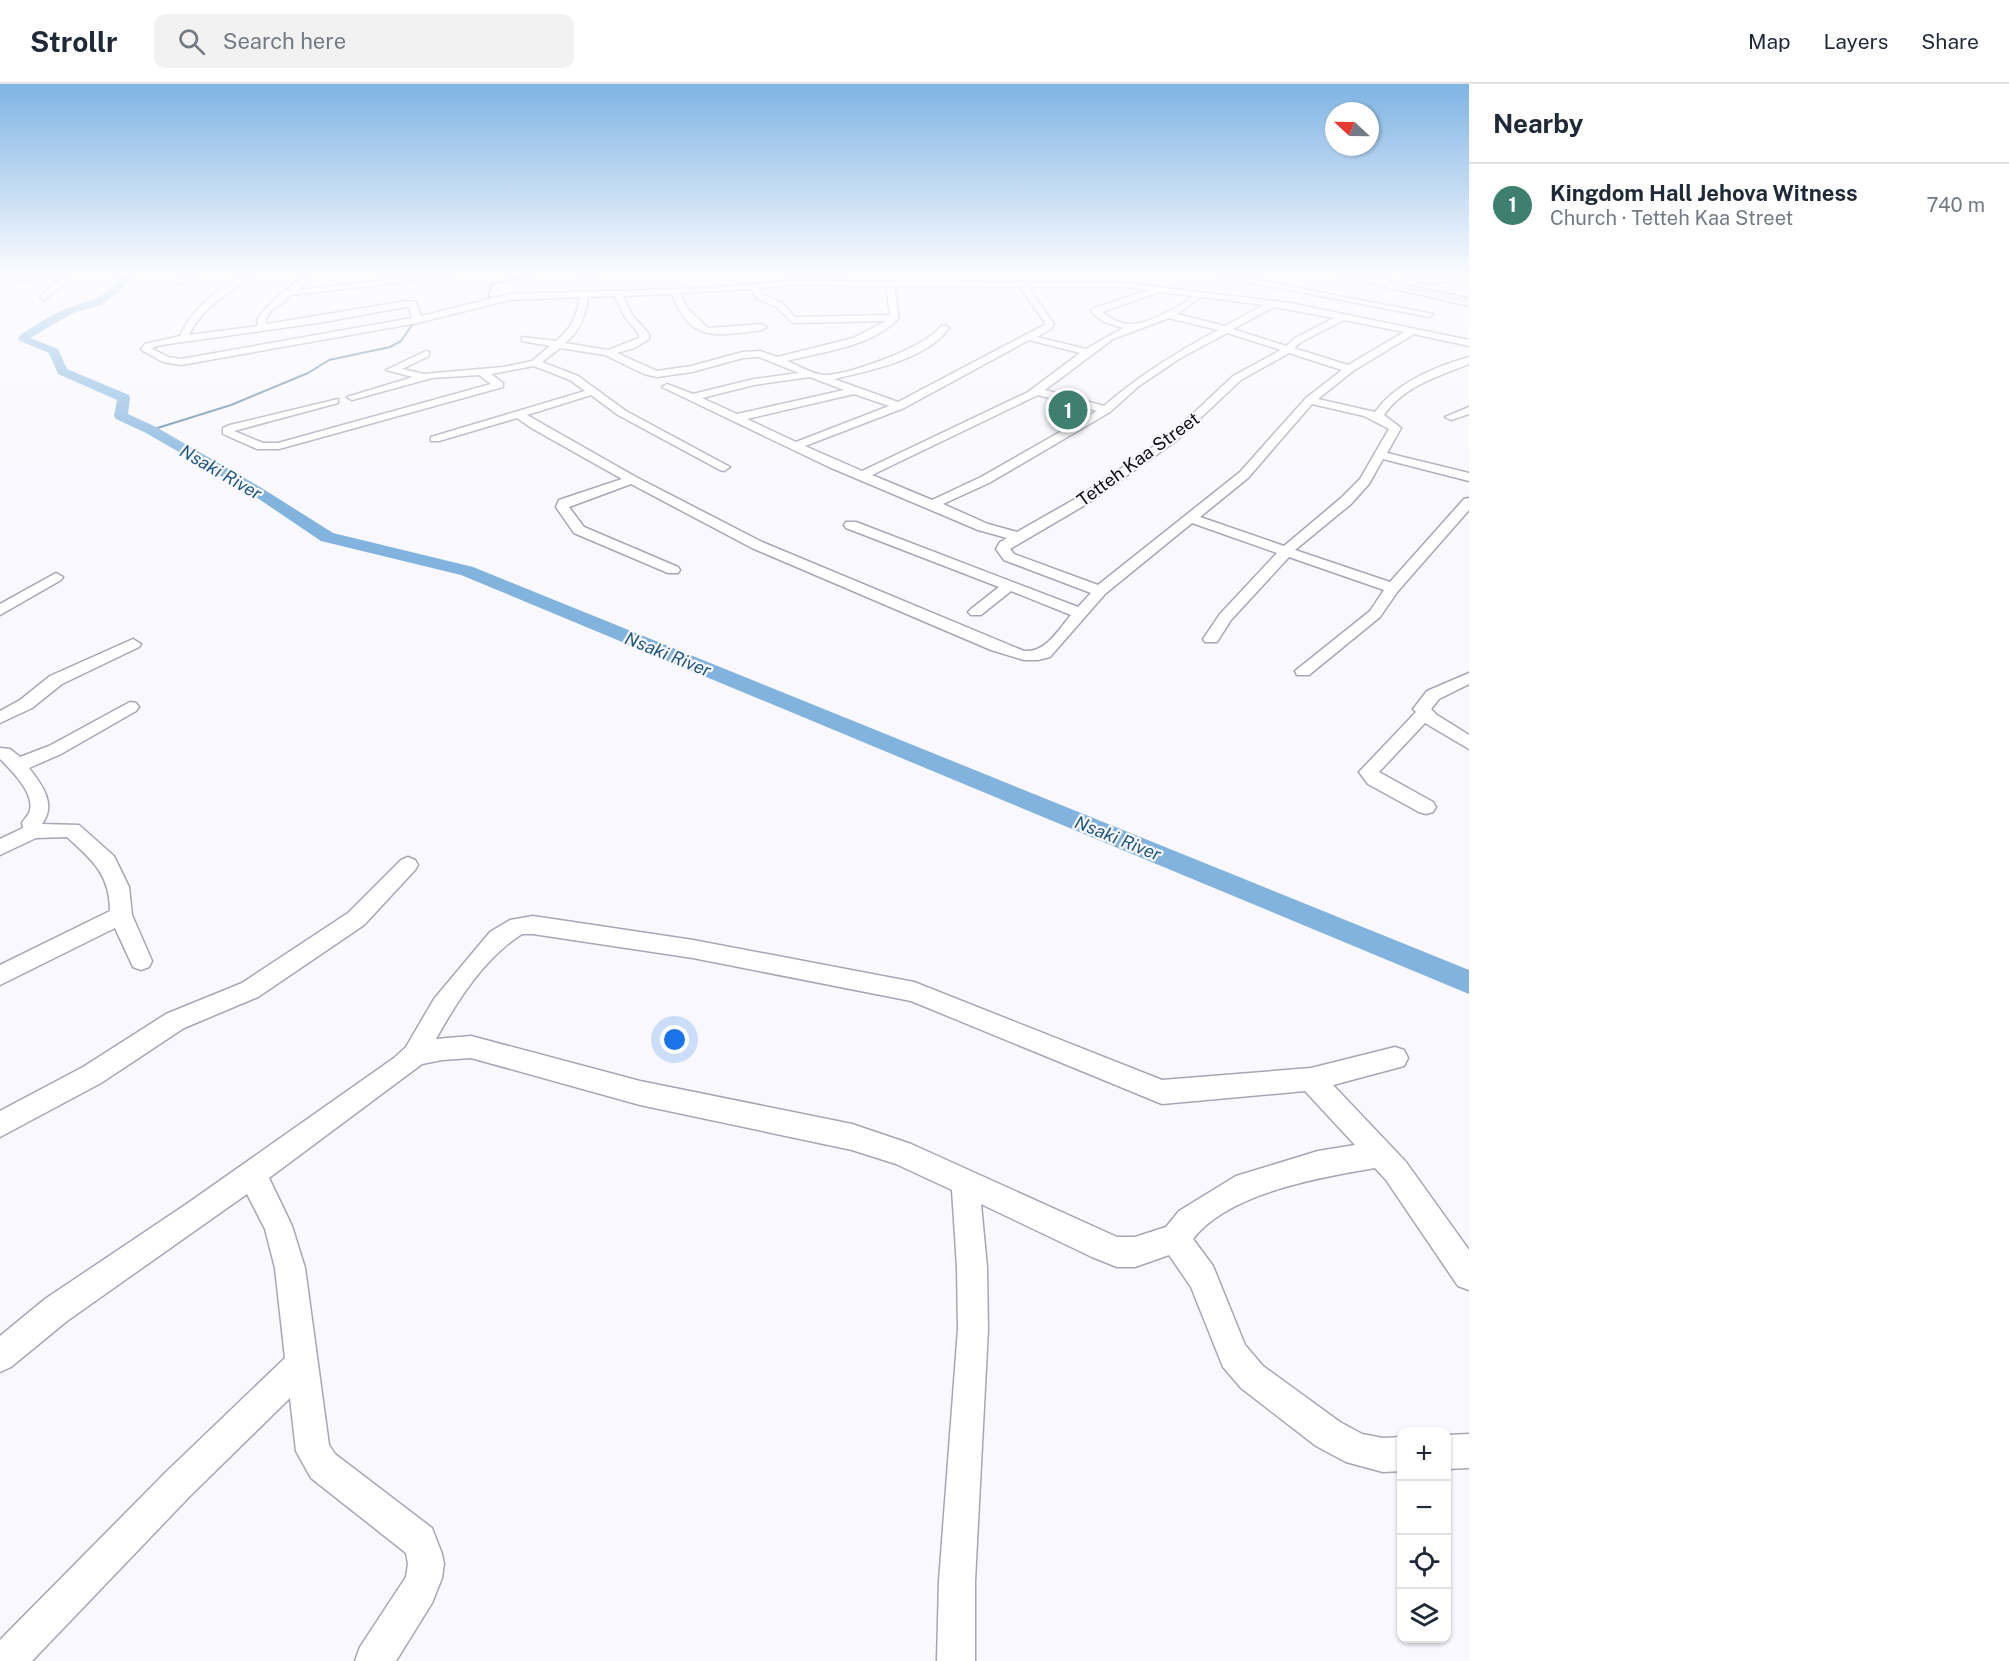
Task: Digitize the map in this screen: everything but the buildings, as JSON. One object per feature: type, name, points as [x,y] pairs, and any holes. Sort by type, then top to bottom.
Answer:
[{"type":"street","points":[[147,350],[166,360],[181,362],[251,350]]},
{"type":"street","points":[[352,396],[425,376],[482,372],[535,363],[554,350]]},
{"type":"street","points":[[588,350],[608,353],[657,374],[692,369],[753,354],[767,355],[823,380],[900,406]]},
{"type":"street","points":[[608,353],[619,350]]},
{"type":"street","points":[[779,360],[817,350]]},
{"type":"street","points":[[823,380],[899,357],[916,350]]},
{"type":"street","points":[[795,446],[900,406],[976,368],[1007,350]]},
{"type":"street","points":[[1078,350],[1088,352]]},
{"type":"street","points":[[862,476],[977,422],[1036,391],[1091,350]]},
{"type":"street","points":[[933,504],[985,480],[1106,410],[1147,375],[1188,350]]},
{"type":"street","name":"Tetteh Kaa Street","points":[[1018,537],[1103,488],[1179,433],[1202,414],[1237,378],[1282,354],[1286,350]]},
{"type":"street","points":[[1292,350],[1349,369]]},
{"type":"street","points":[[519,414],[537,427],[582,450],[632,480],[757,545],[1014,653],[1036,657],[1043,655],[1100,591],[1244,475],[1310,400],[1349,369],[1382,350]]},
{"type":"street","points":[[888,352],[899,357]]},
{"type":"street","points":[[425,376],[391,370],[426,354]]},
{"type":"street","points":[[1377,417],[1387,403],[1407,386],[1469,360]]},
{"type":"street","points":[[535,363],[574,378],[622,413],[724,467]]},
{"type":"street","points":[[334,401],[234,427],[227,432],[261,447],[279,446],[499,385],[482,372]]},
{"type":"street","points":[[692,397],[754,382],[810,374]]},
{"type":"street","points":[[667,387],[862,476],[983,527],[1018,537]]},
{"type":"street","points":[[736,418],[855,391]]},
{"type":"street","points":[[1036,391],[1106,410]]},
{"type":"street","points":[[435,439],[591,392]]},
{"type":"street","points":[[1211,639],[1225,616],[1285,553],[1346,501],[1365,481],[1395,428],[1390,422],[1377,417],[1310,400]]},
{"type":"street","points":[[1451,417],[1469,410]]},
{"type":"street","points":[[1381,454],[1469,477]]},
{"type":"street","points":[[632,480],[571,500],[564,503],[562,507],[579,530],[673,570]]},
{"type":"street","points":[[1303,671],[1375,614],[1393,588],[1469,501]]},
{"type":"street","points":[[1190,518],[1285,553],[1393,588]]},
{"type":"street","points":[[851,525],[1081,613]]},
{"type":"street","points":[[1018,537],[1005,545],[1003,549],[1009,557],[1100,591]]},
{"type":"street","points":[[0,610],[56,577]]},
{"type":"street","points":[[976,612],[1009,586]]},
{"type":"street","points":[[0,718],[26,704],[56,680],[133,644]]},
{"type":"street","points":[[1469,678],[1433,696],[1423,707],[1425,713],[1441,726],[1469,742]]},
{"type":"street","points":[[33,831],[32,823],[39,814],[40,807],[31,783],[11,759],[55,750],[130,707]]},
{"type":"street","points":[[1425,713],[1368,772],[1375,780],[1426,807]]},
{"type":"street","points":[[0,848],[33,831],[72,830],[86,840],[107,861],[121,899],[120,915],[141,961]]},
{"type":"street","points":[[0,1125],[92,1075],[175,1022],[250,990],[356,919],[408,866]]},
{"type":"street","points":[[0,976],[120,915]]},
{"type":"street","points":[[0,1356],[56,1310],[403,1066],[415,1055],[442,1006],[498,938],[510,929],[533,925],[693,949],[914,992],[1162,1092],[1311,1080],[1395,1058]]},
{"type":"street","points":[[415,1055],[448,1048],[471,1047],[640,1093],[852,1137],[901,1153],[1117,1252],[1135,1252],[1175,1239],[1189,1221],[1236,1190],[1318,1164],[1380,1154]]},
{"type":"street","points":[[1311,1080],[1408,1186],[1469,1275]]},
{"type":"street","points":[[252,1174],[281,1234],[290,1268],[303,1363],[307,1419],[313,1451],[323,1466],[419,1541],[426,1556],[427,1570],[418,1592],[374,1661]]},
{"type":"street","points":[[956,1661],[957,1581],[973,1329],[972,1267],[965,1182]]},
{"type":"street","points":[[1175,1239],[1202,1277],[1234,1356],[1252,1377],[1328,1434],[1358,1450],[1383,1455],[1397,1454]]},
{"type":"street","points":[[6,1661],[178,1484],[303,1363]]},
{"type":"street","points":[[1451,1452],[1469,1451]]},
{"type":"waterway","name":"Nsaki River","points":[[50,350],[54,351],[62,371],[124,398],[121,416],[151,430],[255,490],[327,537],[467,571],[1469,982]]},
{"type":"waterway","points":[[151,430],[231,405],[308,373],[329,360],[378,350]]},
{"type":"place","name":"Kingdom Hall Jehova Witness","points":[[1068,410]]}]
